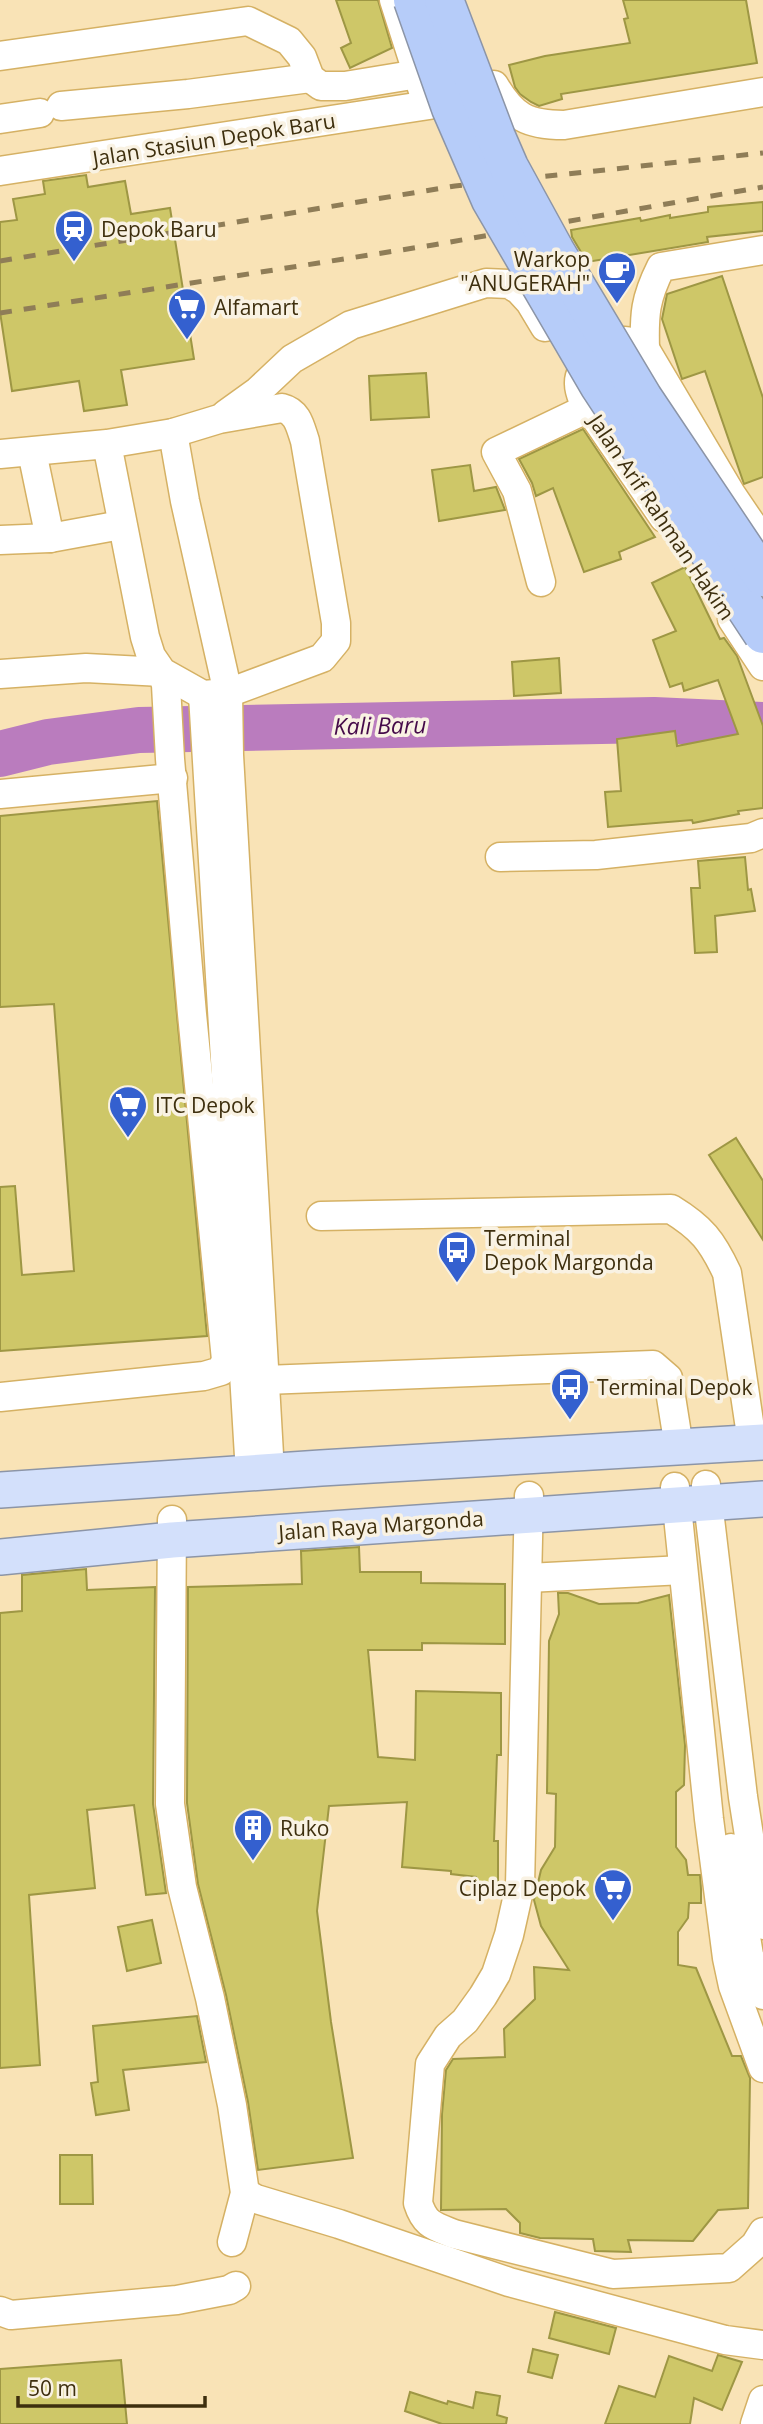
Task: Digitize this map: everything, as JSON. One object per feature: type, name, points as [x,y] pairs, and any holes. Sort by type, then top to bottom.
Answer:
[{"type":"highway","name":"Jalan Arif Rahman Hakim","points":[[413,0],[451,108],[491,200],[599,385],[763,634]]},
{"type":"highway","points":[[444,0],[509,167],[555,251],[643,398],[763,577]]},
{"type":"main road","points":[[0,1490],[758,1442]]},
{"type":"main road","name":"Jalan Raya Margonda","points":[[688,1495],[763,1480]]},
{"type":"main road","name":"Jalan Raya Margonda","points":[[0,1534],[172,1530],[688,1495],[763,1499]]},
{"type":"main road","name":"Jalan Raya Margonda","points":[[0,1557],[172,1530]]},
{"type":"street","points":[[394,0],[429,105],[449,118],[462,120],[481,114],[490,105],[494,85]]},
{"type":"street","points":[[464,0],[494,85],[506,104],[517,115],[531,122],[564,125],[763,92]]},
{"type":"street","points":[[0,56],[248,21],[289,41],[302,57],[310,78],[321,86],[345,86],[418,74]]},
{"type":"street","points":[[0,119],[51,110],[310,78]]},
{"type":"street","name":"Jalan Stasiun Depok Baru","points":[[0,171],[429,105]]},
{"type":"street","points":[[763,250],[662,267],[650,289],[644,314],[645,349],[731,494],[763,541]]},
{"type":"street","name":"Jalan Arif Rahman Hakim","points":[[219,419],[258,391],[292,359],[351,325],[486,283],[509,284],[520,290],[530,302],[583,396],[763,666]]},
{"type":"street","points":[[541,582],[517,491],[496,452],[583,396],[580,374],[588,360],[613,344],[625,341],[645,349]]},
{"type":"street","points":[[0,454],[107,443],[173,433],[219,419],[282,408],[291,410],[299,420],[305,441],[336,622],[336,641],[321,658],[216,706]]},
{"type":"street","points":[[173,433],[216,706],[260,1473]]},
{"type":"street","points":[[0,1397],[204,1376],[221,1371],[226,1360],[192,1014],[164,679],[151,656],[145,637],[107,443]]},
{"type":"street","points":[[32,452],[50,538]]},
{"type":"street","points":[[0,540],[50,538],[121,525]]},
{"type":"street","points":[[0,674],[86,668],[164,679],[216,706]]},
{"type":"street","points":[[217,754],[265,1380],[260,1473]]},
{"type":"street","points":[[0,794],[172,769]]},
{"type":"street","points":[[500,857],[596,855],[751,838],[763,833]]},
{"type":"street","points":[[321,1216],[671,1209],[699,1227],[727,1273],[758,1442]]},
{"type":"street","points":[[265,1380],[653,1365],[668,1378],[679,1447]]},
{"type":"street","points":[[688,1495],[683,1570],[727,1958],[733,1986],[763,2068]]},
{"type":"street","points":[[688,1495],[743,1797],[763,1925]]},
{"type":"street","points":[[688,1495],[705,1693],[748,1955],[761,1985]]},
{"type":"street","points":[[529,1505],[520,1886],[509,1935],[496,1973],[465,2021],[448,2036],[430,2064],[418,2203],[422,2217],[432,2225],[454,2234],[613,2274],[729,2268],[755,2245],[763,2232]]},
{"type":"street","points":[[172,1530],[170,1804],[182,1887],[210,1998],[232,2105],[245,2193],[232,2242]]},
{"type":"street","points":[[528,1578],[683,1570]]},
{"type":"street","points":[[245,2193],[256,2199],[509,2281],[725,2340],[763,2345]]},
{"type":"street","points":[[0,2311],[11,2315],[177,2300],[229,2291],[236,2286]]},
{"type":"street","points":[[755,2424],[763,2400]]},
{"type":"building","points":[[336,0],[378,0],[392,48],[350,68],[341,48],[351,43]]},
{"type":"building","points":[[623,0],[746,0],[757,63],[561,94],[562,99],[539,106],[520,94],[515,87],[509,65],[545,56],[630,43]]},
{"type":"building","points":[[86,175],[88,187],[125,181],[131,214],[170,208],[194,359],[121,370],[127,405],[84,411],[79,381],[12,391],[0,312],[0,222],[17,220],[13,199],[45,194],[43,181]]},
{"type":"building","points":[[763,202],[763,231],[707,237],[708,242],[587,262],[572,237],[571,230],[640,218],[641,221],[708,212],[708,207]]},
{"type":"building","points":[[722,276],[763,398],[763,477],[744,484],[705,371],[682,379],[662,319],[667,294]]},
{"type":"building","points":[[426,373],[429,417],[371,420],[369,376]]},
{"type":"building","points":[[583,429],[655,537],[619,552],[621,559],[584,572],[553,488],[536,496],[519,459]]},
{"type":"building","points":[[470,465],[474,491],[496,487],[505,510],[439,521],[432,470]]},
{"type":"building","points":[[685,567],[720,639],[724,638],[737,656],[763,726],[763,808],[738,811],[739,814],[693,823],[692,820],[608,827],[605,792],[621,791],[617,739],[675,731],[677,746],[738,734],[718,680],[684,691],[682,683],[670,687],[653,640],[676,631],[652,583]]},
{"type":"building","points":[[559,658],[561,693],[514,696],[512,662]]},
{"type":"building","name":"ITC Depok","points":[[157,801],[207,1336],[0,1351],[0,1187],[15,1186],[22,1275],[74,1271],[54,1004],[0,1007],[0,816]]},
{"type":"building","points":[[745,857],[748,890],[751,889],[755,911],[715,916],[717,952],[695,953],[691,888],[700,888],[698,861]]},
{"type":"building","points":[[736,1138],[763,1181],[763,1240],[709,1155]]},
{"type":"building","name":"Ruko","points":[[359,1547],[360,1572],[421,1572],[421,1583],[505,1584],[505,1644],[422,1643],[422,1650],[368,1650],[378,1757],[415,1760],[416,1691],[501,1693],[501,1755],[497,1755],[494,1841],[498,1841],[498,1887],[476,1887],[476,1877],[451,1874],[451,1871],[402,1867],[407,1802],[329,1806],[317,1911],[331,2022],[353,2158],[258,2170],[248,2102],[226,1995],[198,1884],[187,1803],[188,1587],[302,1584],[301,1551]]},
{"type":"building","points":[[86,1569],[87,1590],[155,1587],[153,1804],[166,1893],[146,1895],[134,1805],[87,1810],[95,1888],[29,1895],[40,2065],[0,2068],[0,1613],[22,1611],[22,1575]]},
{"type":"building","name":"Ciplaz Depok","points":[[558,1593],[568,1593],[599,1604],[638,1603],[669,1595],[685,1745],[684,1785],[676,1792],[676,1847],[686,1860],[688,1875],[700,1875],[701,1889],[701,1903],[689,1903],[688,1918],[678,1932],[678,1965],[696,1968],[732,2056],[741,2056],[750,2078],[748,2208],[718,2210],[693,2241],[628,2240],[631,2252],[595,2251],[593,2239],[540,2238],[520,2233],[520,2223],[506,2209],[441,2210],[442,2114],[446,2070],[453,2059],[505,2057],[504,2029],[535,1999],[534,1967],[569,1970],[541,1926],[534,1900],[541,1870],[555,1847],[556,1794],[547,1793],[549,1641],[559,1614]]},
{"type":"building","points":[[152,1920],[161,1963],[127,1971],[118,1927]]},
{"type":"building","points":[[197,2016],[206,2062],[123,2070],[129,2110],[96,2115],[91,2083],[98,2082],[93,2026]]},
{"type":"building","points":[[60,2155],[92,2155],[93,2204],[60,2204]]},
{"type":"building","points":[[555,2312],[616,2328],[609,2354],[549,2338]]},
{"type":"building","points":[[533,2349],[558,2355],[552,2378],[528,2372]]},
{"type":"building","points":[[718,2355],[742,2362],[722,2410],[694,2398],[690,2424],[605,2424],[619,2386],[655,2397],[669,2356],[712,2371]]},
{"type":"building","points":[[121,2360],[127,2424],[0,2424],[0,2369]]},
{"type":"building","points":[[410,2392],[447,2404],[448,2401],[473,2408],[476,2392],[500,2396],[497,2415],[507,2418],[506,2424],[442,2424],[405,2411]]},
{"type":"waterway","name":"Kali Baru","points":[[0,754],[48,742],[139,730],[654,720],[763,725]]},
{"type":"railway","points":[[0,261],[455,186],[763,153]]},
{"type":"railway","points":[[0,313],[433,245],[763,187]]},
{"type":"place","name":"Depok Baru","points":[[74,263]]},
{"type":"place","name":"Warkop \"ANUGERAH\"","points":[[617,305]]},
{"type":"place","name":"Alfamart","points":[[187,341]]},
{"type":"place","name":"ITC Depok","points":[[128,1139]]},
{"type":"place","name":"Terminal Depok Margonda","points":[[457,1284]]},
{"type":"place","name":"Terminal Depok","points":[[570,1421]]},
{"type":"place","name":"Ruko","points":[[253,1862]]},
{"type":"place","name":"Ciplaz Depok","points":[[613,1922]]}]
